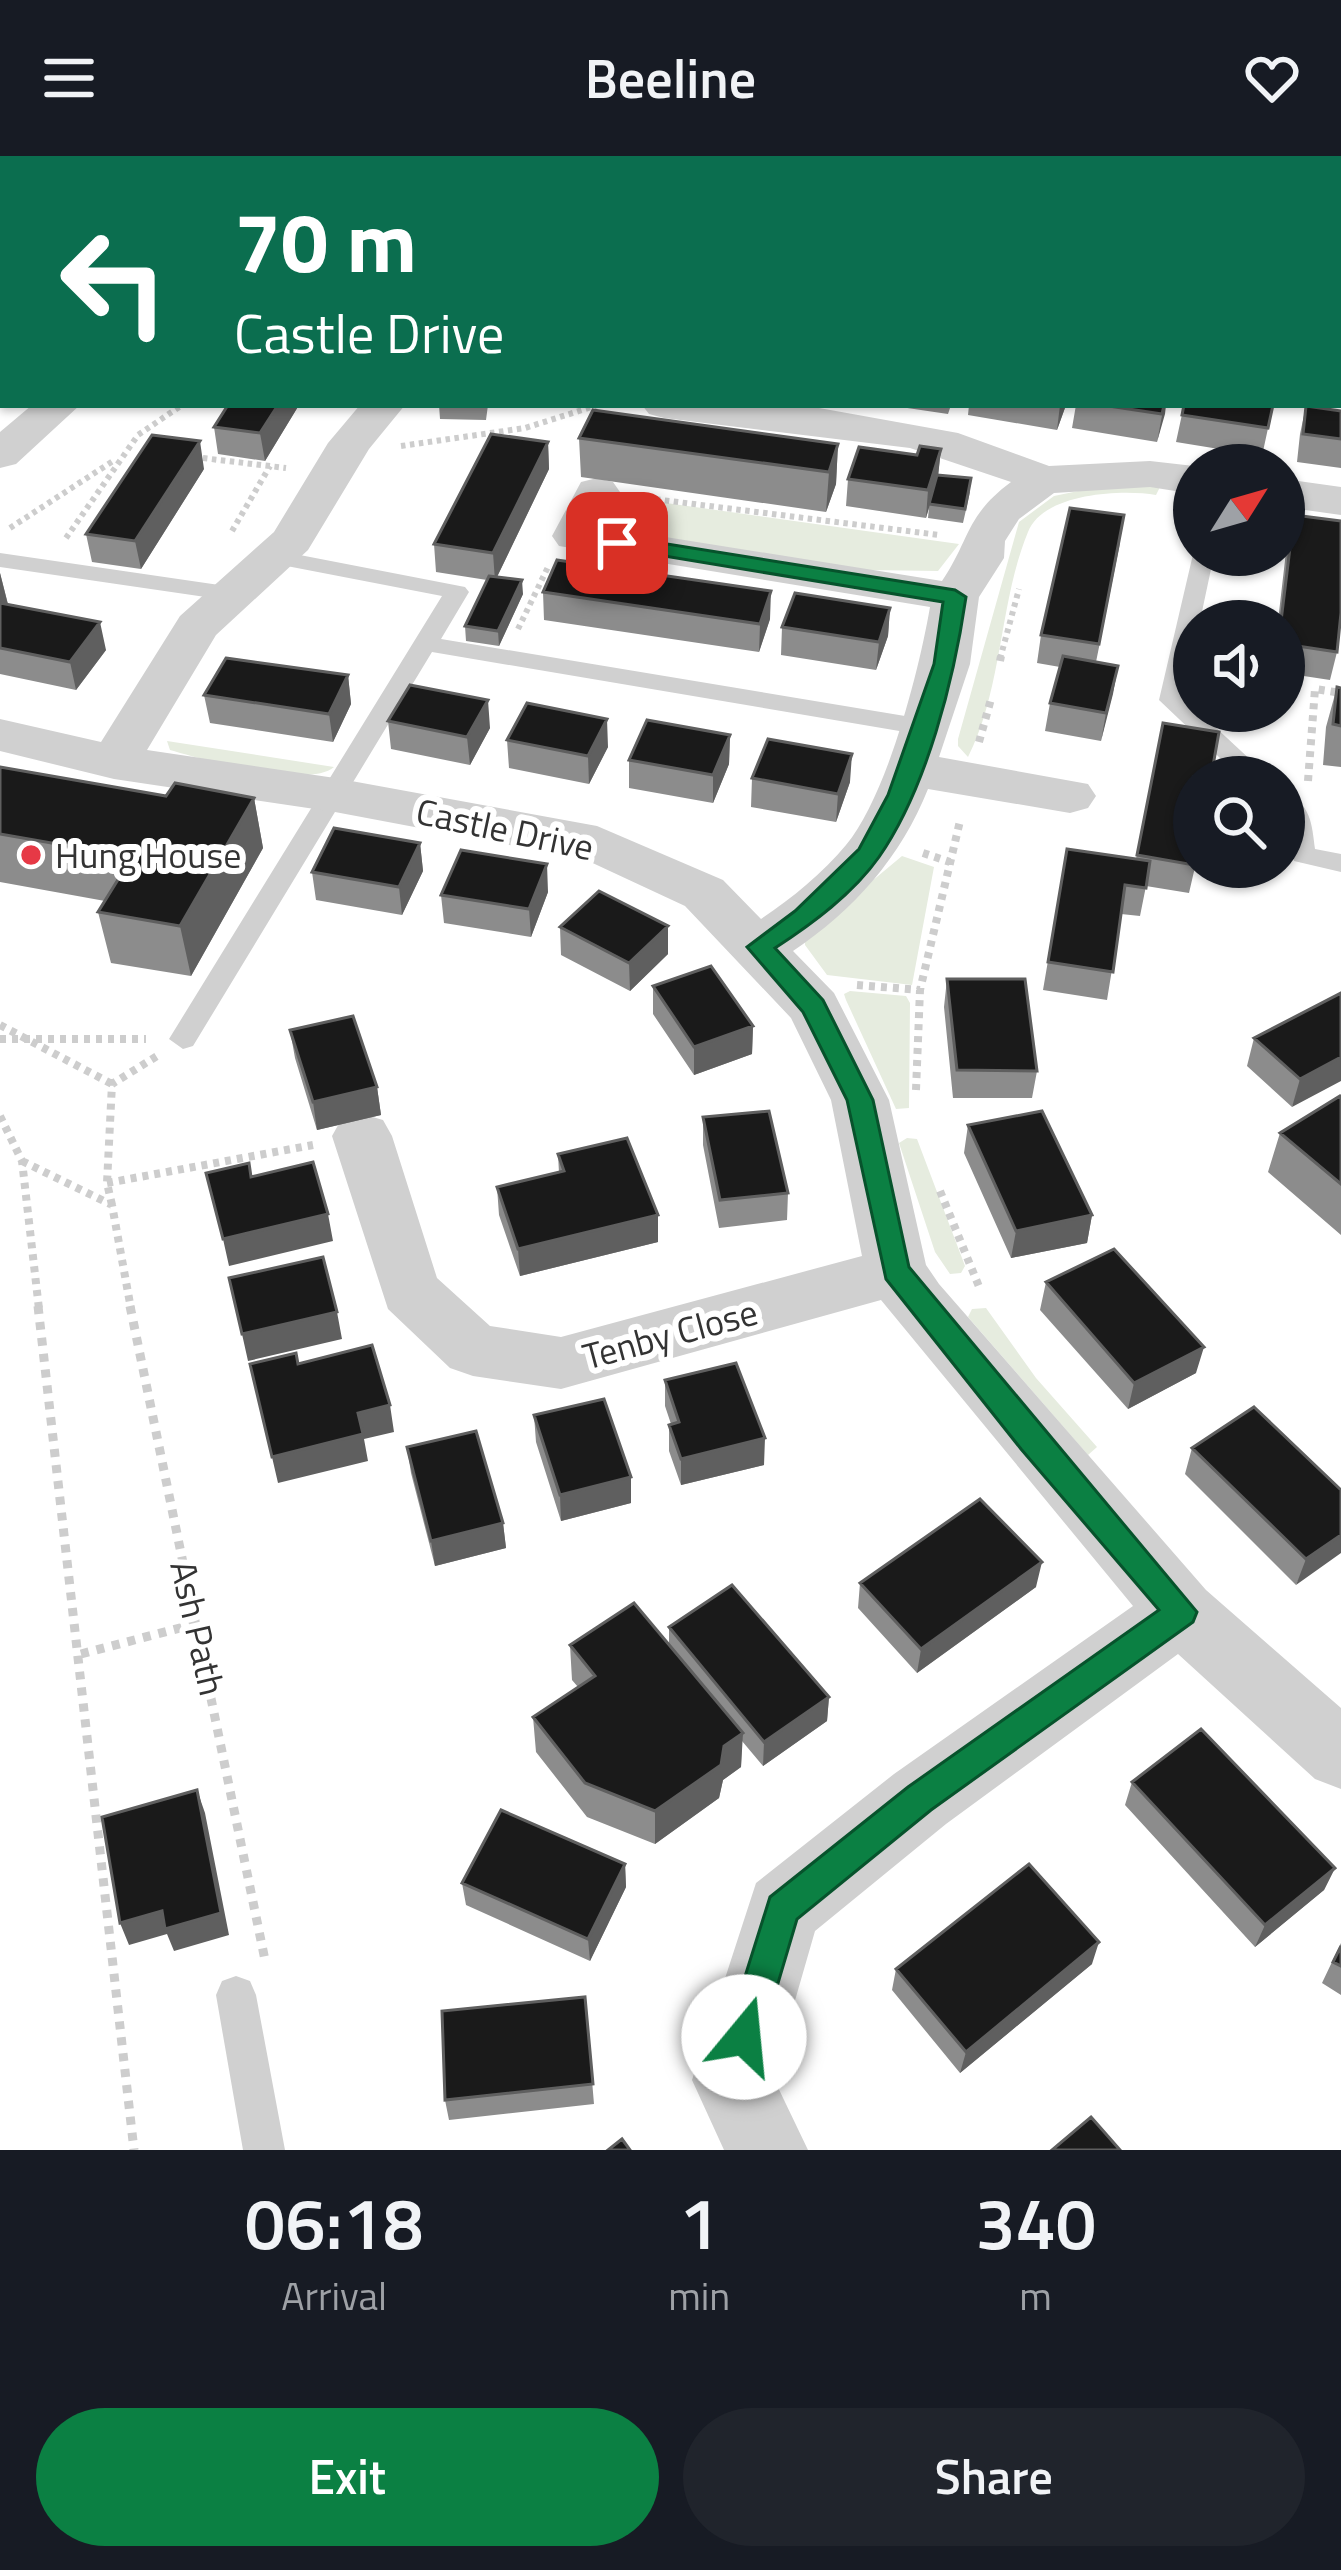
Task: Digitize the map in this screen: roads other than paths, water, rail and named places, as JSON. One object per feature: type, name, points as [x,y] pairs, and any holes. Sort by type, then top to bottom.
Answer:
[{"type":"street","points":[[0,455],[55,408]]},
{"type":"street","points":[[114,762],[197,626],[292,540],[340,458],[381,408]]},
{"type":"street","points":[[688,408],[954,441],[1009,460],[1042,480]]},
{"type":"street","points":[[775,964],[804,917],[868,854],[916,748],[945,664],[955,597],[981,558],[982,541],[1001,510],[1042,480],[1150,474],[1173,477]]},
{"type":"street","points":[[597,492],[575,536],[955,597]]},
{"type":"street","points":[[1305,496],[1341,501]]},
{"type":"street","name":"Castle Drive","points":[[0,735],[114,762],[335,795],[597,844],[704,893],[814,1006],[860,1100],[896,1271],[1032,1440],[1181,1612],[1341,1754]]},
{"type":"street","points":[[916,748],[970,779],[1070,796]]},
{"type":"street","name":"Tenby Close","points":[[362,1136],[410,1291],[473,1350],[561,1364],[896,1271]]},
{"type":"street","points":[[767,2150],[731,2080],[782,1909],[920,1798],[1181,1612]]},
{"type":"lane","points":[[183,1040],[458,592],[274,557]]},
{"type":"lane","points":[[0,560],[233,594]]},
{"type":"lane","points":[[1198,576],[1171,700],[1233,756]]},
{"type":"lane","points":[[428,644],[916,748]]},
{"type":"lane","points":[[1305,855],[1341,863]]},
{"type":"lane","points":[[252,1983],[264,2150]]},
{"type":"place","name":"Hung House","points":[[31,855]]}]
